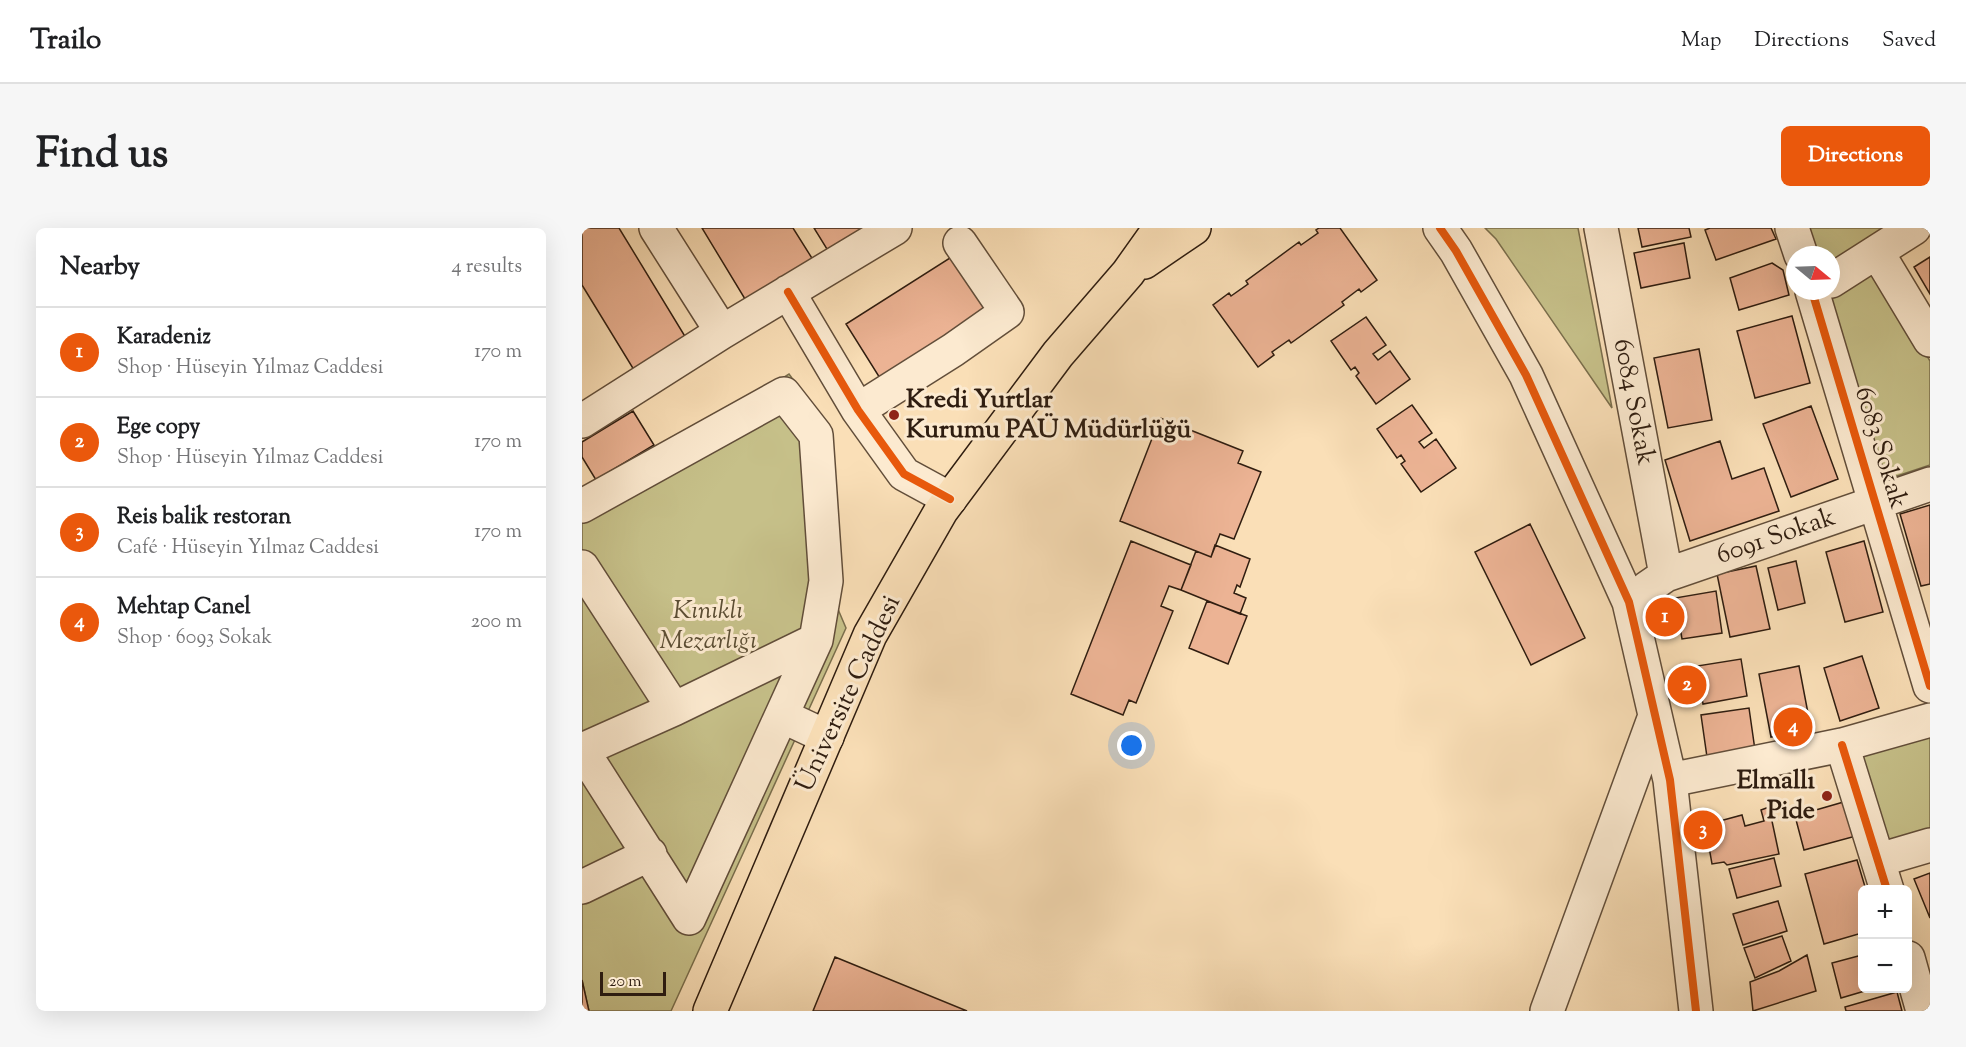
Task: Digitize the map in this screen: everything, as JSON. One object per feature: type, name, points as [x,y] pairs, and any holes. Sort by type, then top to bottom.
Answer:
[{"type":"main road","name":"Üniversite Caddesi","points":[[710,1011],[870,635],[950,499],[1058,354],[1128,273],[1160,228]]},
{"type":"main road","points":[[1128,273],[1194,228]]},
{"type":"street","points":[[656,228],[722,332]]},
{"type":"street","points":[[582,421],[722,332],[895,228]]},
{"type":"street","points":[[1420,228],[1448,239],[1526,375],[1629,602],[1670,780],[1696,1011]]},
{"type":"street","name":"6084 Sokak","points":[[1601,228],[1666,576]]},
{"type":"street","points":[[1792,228],[1798,246]]},
{"type":"street","points":[[1840,275],[1914,228]]},
{"type":"street","points":[[858,410],[954,350],[1007,312],[960,243]]},
{"type":"street","points":[[1877,252],[1930,340]]},
{"type":"street","points":[[788,292],[858,410],[904,474],[950,499]]},
{"type":"street","name":"6083 Sokak","points":[[1821,300],[1875,502],[1918,601],[1930,686]]},
{"type":"street","points":[[582,506],[784,394],[816,435],[826,581],[816,640],[689,918],[582,750],[674,709],[816,640]]},
{"type":"street","name":"6091 Sokak","points":[[1629,602],[1666,576],[1930,484]]},
{"type":"street","points":[[582,567],[674,709]]},
{"type":"street","points":[[782,716],[827,737]]},
{"type":"street","points":[[1547,1011],[1655,716]]},
{"type":"street","points":[[1670,780],[1842,745],[1930,720]]},
{"type":"street","points":[[1842,745],[1883,875],[1930,845]]},
{"type":"street","points":[[582,887],[650,854]]},
{"type":"street","points":[[1912,972],[1923,1011]]},
{"type":"green space","points":[[1485,228],[1578,228],[1612,408],[1496,239]]},
{"type":"green space","points":[[1802,228],[1892,228],[1840,260],[1840,246],[1807,246]]},
{"type":"green space","points":[[1875,267],[1930,361],[1930,465],[1882,481],[1824,300],[1840,300],[1840,289]]},
{"type":"green space","name":"Kınıklı Mezarlığı","points":[[789,374],[832,433],[826,581],[846,628],[671,1011],[589,1011],[582,980],[582,504]]},
{"type":"green space","points":[[1930,720],[1930,845],[1879,860],[1842,745]]},
{"type":"building","points":[[582,228],[619,228],[686,338],[634,370],[582,285]]},
{"type":"building","points":[[702,228],[793,228],[815,263],[748,304]]},
{"type":"building","points":[[814,228],[865,228],[830,254]]},
{"type":"building","points":[[1340,228],[1377,280],[1361,292],[1359,289],[1342,302],[1344,305],[1291,343],[1289,340],[1272,352],[1274,355],[1258,367],[1213,305],[1229,293],[1231,296],[1248,284],[1246,281],[1299,242],[1301,245],[1318,233],[1316,230]]},
{"type":"building","points":[[1638,228],[1689,228],[1691,237],[1642,247]]},
{"type":"building","points":[[1710,228],[1771,228],[1776,239],[1716,260],[1705,230]]},
{"type":"building","points":[[1684,243],[1690,278],[1641,288],[1634,253]]},
{"type":"building","points":[[953,256],[990,314],[883,383],[846,324]]},
{"type":"building","points":[[1930,257],[1930,294],[1914,267]]},
{"type":"building","points":[[1772,263],[1783,270],[1786,296],[1739,310],[1730,278]]},
{"type":"building","points":[[1792,316],[1810,383],[1755,398],[1737,331]]},
{"type":"building","points":[[1366,317],[1386,345],[1373,354],[1378,360],[1390,351],[1410,379],[1376,404],[1356,376],[1359,373],[1355,367],[1351,370],[1331,341]]},
{"type":"building","points":[[1699,349],[1712,420],[1668,428],[1654,358]]},
{"type":"building","points":[[1412,405],[1432,433],[1419,442],[1424,448],[1436,439],[1456,468],[1421,492],[1401,464],[1405,461],[1401,455],[1397,458],[1377,429]]},
{"type":"building","points":[[1811,406],[1838,479],[1791,497],[1763,424]]},
{"type":"building","points":[[633,411],[654,445],[596,480],[582,457],[582,442]]},
{"type":"building","points":[[1160,418],[1243,451],[1238,463],[1261,472],[1234,539],[1220,534],[1211,557],[1120,521]]},
{"type":"building","points":[[1720,441],[1732,479],[1764,468],[1779,511],[1690,541],[1665,460]]},
{"type":"building","points":[[1930,505],[1930,584],[1921,586],[1900,514]]},
{"type":"building","points":[[1530,524],[1585,638],[1531,665],[1475,552]]},
{"type":"building","points":[[1131,541],[1191,565],[1181,590],[1169,586],[1161,606],[1173,611],[1136,703],[1129,700],[1123,715],[1071,694]]},
{"type":"building","points":[[1864,541],[1883,612],[1845,622],[1826,552]]},
{"type":"building","points":[[1215,545],[1250,559],[1240,587],[1237,585],[1234,593],[1246,598],[1240,614],[1181,590],[1196,551],[1211,557]]},
{"type":"building","points":[[1796,561],[1805,603],[1778,610],[1768,568]]},
{"type":"building","points":[[1756,566],[1770,629],[1730,637],[1717,574]]},
{"type":"building","points":[[1716,591],[1722,633],[1682,639],[1675,598]]},
{"type":"building","points":[[1207,601],[1247,616],[1228,664],[1189,648]]},
{"type":"building","points":[[1862,656],[1879,708],[1840,721],[1824,668]]},
{"type":"building","points":[[1741,659],[1747,696],[1703,704],[1697,666]]},
{"type":"building","points":[[1799,666],[1811,729],[1771,737],[1759,674]]},
{"type":"building","points":[[1749,708],[1755,750],[1707,757],[1701,715]]},
{"type":"building","points":[[1847,801],[1856,836],[1804,850],[1795,816]]},
{"type":"building","points":[[1769,807],[1779,854],[1727,865],[1724,862],[1712,864],[1705,825],[1742,815],[1745,826],[1764,821],[1761,810]]},
{"type":"building","points":[[1774,858],[1781,886],[1737,898],[1729,869]]},
{"type":"building","points":[[1857,860],[1864,885],[1858,885],[1858,934],[1824,944],[1805,874]]},
{"type":"building","points":[[1930,873],[1930,918],[1914,879]]},
{"type":"building","points":[[1778,901],[1787,931],[1743,945],[1733,914]]},
{"type":"building","points":[[1782,936],[1791,961],[1755,978],[1744,948]]},
{"type":"building","points":[[1807,955],[1816,991],[1753,1011],[1750,982],[1779,971]]},
{"type":"building","points":[[1858,956],[1858,993],[1841,998],[1832,963]]},
{"type":"building","points":[[835,957],[967,1011],[813,1011]]},
{"type":"building","points":[[582,980],[589,1011],[582,1011]]},
{"type":"building","points":[[1897,993],[1902,1011],[1846,1011],[1845,1007]]},
{"type":"cycle path","points":[[1440,228],[1456,251],[1526,375],[1629,602],[1670,780],[1696,1011]]},
{"type":"cycle path","points":[[788,292],[858,410],[904,474],[950,499]]},
{"type":"cycle path","points":[[1815,300],[1930,686]]},
{"type":"cycle path","points":[[1842,745],[1885,885]]},
{"type":"place","name":"Kredi Yurtlar Kurumu PAÜ Müdürlüğü","points":[[894,415]]},
{"type":"place","name":"Karadeniz","points":[[1665,617]]},
{"type":"place","name":"Ege copy","points":[[1687,685]]},
{"type":"place","name":"Mehtap Canel","points":[[1793,727]]},
{"type":"place","name":"Elmallı Pide","points":[[1827,796]]},
{"type":"place","name":"Reis balik restoran","points":[[1703,830]]}]
